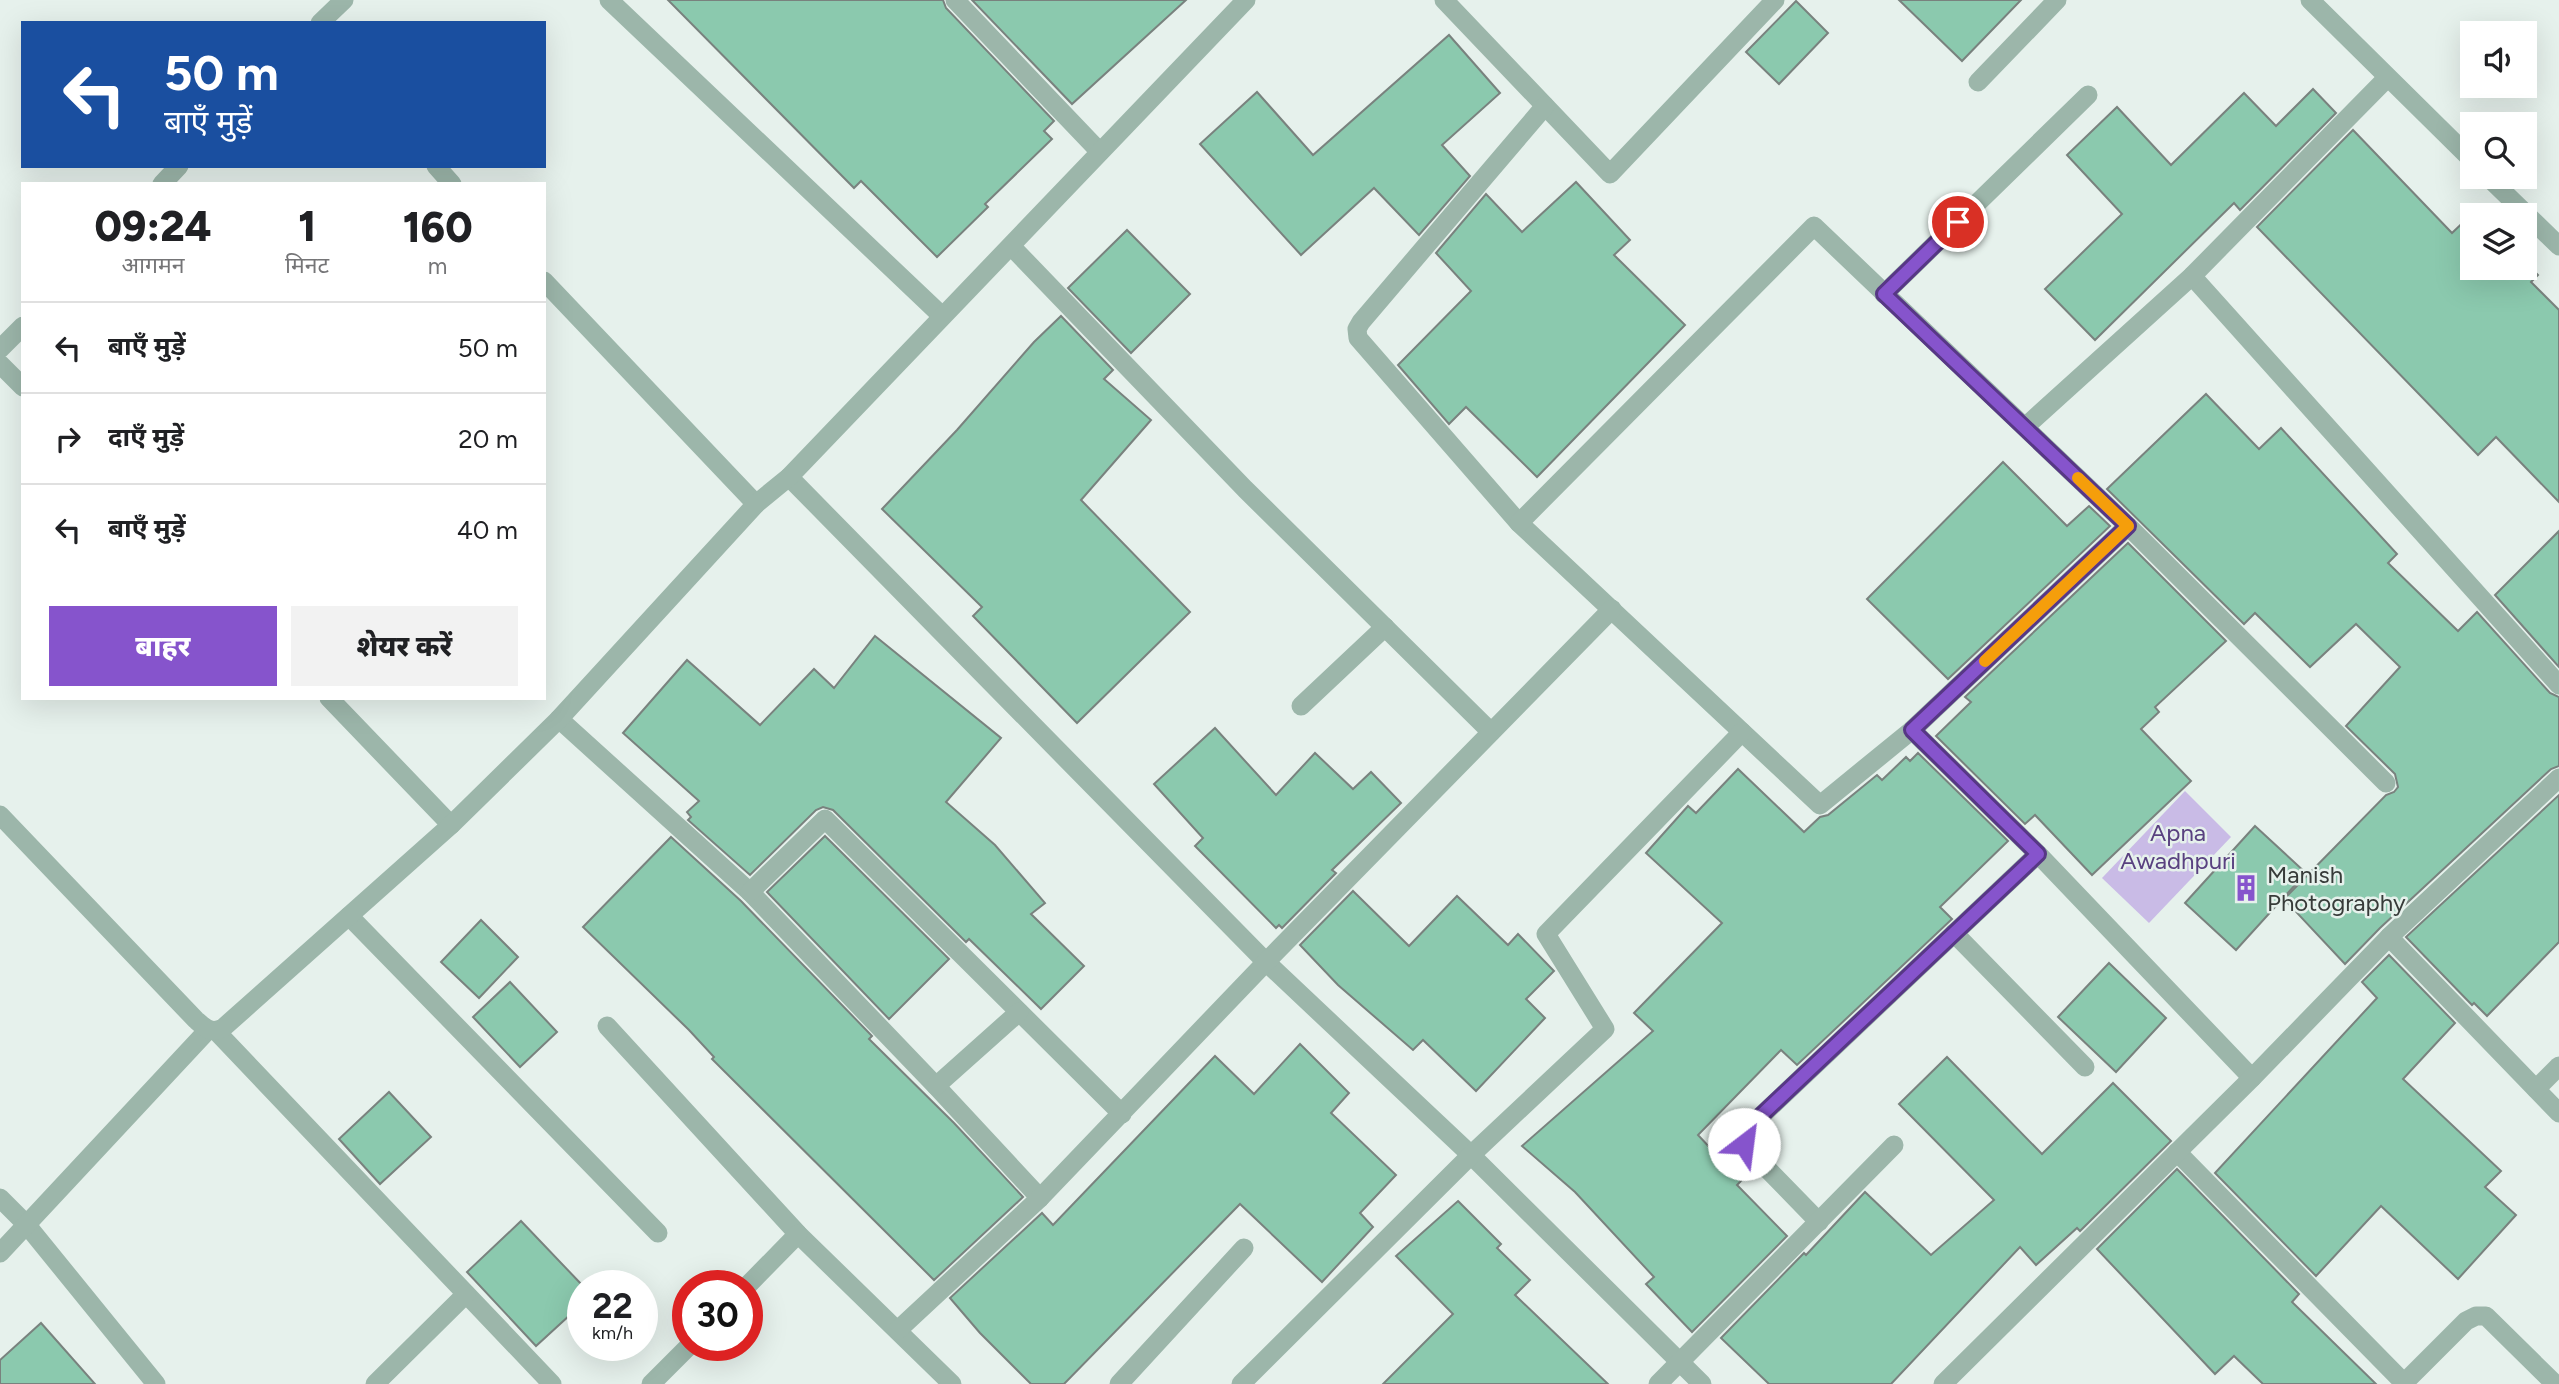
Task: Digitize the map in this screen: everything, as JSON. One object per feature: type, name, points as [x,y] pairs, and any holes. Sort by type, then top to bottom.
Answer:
[{"type":"street","points":[[322,21],[344,0]]},
{"type":"street","points":[[609,0],[942,316]]},
{"type":"street","points":[[955,0],[1100,152]]},
{"type":"street","points":[[0,1253],[212,1031],[349,916],[451,825],[559,719],[756,504],[789,477],[1246,0]]},
{"type":"street","points":[[1444,0],[1610,174],[1775,0]]},
{"type":"street","points":[[1978,82],[2057,0]]},
{"type":"street","points":[[2311,0],[2460,149]]},
{"type":"street","points":[[2025,427],[2192,276],[2387,78]]},
{"type":"street","points":[[1884,294],[2088,95]]},
{"type":"street","points":[[1545,106],[1357,328],[1358,338],[1519,523],[1820,805],[1912,730],[2128,526]]},
{"type":"street","points":[[164,182],[177,168]]},
{"type":"street","points":[[438,168],[450,182]]},
{"type":"street","points":[[2500,189],[2559,246]]},
{"type":"street","points":[[1519,523],[1814,226],[2128,526],[2386,783]]},
{"type":"street","points":[[1011,246],[1245,489],[1492,732]]},
{"type":"street","points":[[2192,276],[2559,685]]},
{"type":"street","points":[[546,283],[756,504]]},
{"type":"street","points":[[0,349],[21,328]]},
{"type":"street","points":[[0,364],[21,385]]},
{"type":"street","points":[[789,477],[1266,962],[1471,1155],[1702,1384]]},
{"type":"street","points":[[898,1330],[1040,1198],[1266,962],[1612,609]]},
{"type":"street","points":[[1301,706],[1385,627]]},
{"type":"street","points":[[331,700],[451,825]]},
{"type":"street","points":[[559,719],[750,892],[1040,1198]]},
{"type":"street","points":[[1912,730],[2038,854],[2252,1078]]},
{"type":"street","points":[[1241,1384],[1471,1155],[1605,1028],[1546,934],[1742,733]]},
{"type":"street","points":[[1942,1384],[2252,1078],[2389,937],[2559,778]]},
{"type":"street","points":[[0,815],[195,1020],[212,1031],[552,1384]]},
{"type":"street","points":[[750,892],[825,819],[1122,1114]]},
{"type":"street","points":[[1819,1222],[1744,1144],[1743,1133],[2038,854]]},
{"type":"street","points":[[349,916],[658,1233]]},
{"type":"street","points":[[1954,933],[2085,1067]]},
{"type":"street","points":[[2389,937],[2559,1113]]},
{"type":"street","points":[[936,1086],[1019,1012]]},
{"type":"street","points":[[607,1026],[798,1234],[952,1384]]},
{"type":"street","points":[[2536,1090],[2559,1066]]},
{"type":"street","points":[[1658,1384],[1894,1145]]},
{"type":"street","points":[[2177,1153],[2404,1384],[2466,1321],[2476,1316],[2486,1316],[2555,1384]]},
{"type":"street","points":[[0,1198],[26,1224],[156,1384]]},
{"type":"street","points":[[763,1270],[798,1234]]},
{"type":"street","points":[[1119,1384],[1244,1248]]},
{"type":"street","points":[[375,1384],[466,1294]]},
{"type":"street","points":[[651,1384],[673,1361]]},
{"type":"green space","name":"Apna Awadhpuri","points":[[2185,791],[2231,837],[2149,923],[2102,878]]},
{"type":"building","points":[[668,0],[943,0],[946,8],[1054,121],[1044,131],[1052,139],[985,204],[988,207],[937,257],[861,181],[854,188]]},
{"type":"building","points":[[972,0],[1186,0],[1072,104]]},
{"type":"building","points":[[1899,0],[2021,0],[1962,61]]},
{"type":"building","points":[[1796,1],[1828,33],[1779,84],[1746,52]]},
{"type":"building","points":[[1449,35],[1500,93],[1442,145],[1470,176],[1419,235],[1374,188],[1301,255],[1200,144],[1257,92],[1313,155]]},
{"type":"building","points":[[2313,89],[2336,113],[2240,210],[2234,203],[2095,340],[2045,289],[2122,214],[2067,155],[2117,107],[2171,165],[2244,93],[2276,126]]},
{"type":"building","points":[[2353,130],[2452,233],[2460,225],[2460,280],[2533,280],[2531,282],[2559,310],[2559,502],[2496,437],[2478,455],[2257,227]]},
{"type":"building","points":[[1576,182],[1630,240],[1614,255],[1685,325],[1537,477],[1466,407],[1449,424],[1398,365],[1471,291],[1436,253],[1486,194],[1522,232]]},
{"type":"building","points":[[1127,230],[1190,294],[1131,353],[1068,288]]},
{"type":"building","points":[[1061,316],[1113,370],[1104,379],[1151,420],[1081,500],[1190,612],[1077,723],[973,616],[982,607],[882,509],[957,430],[1034,342]]},
{"type":"building","points":[[2206,394],[2259,449],[2281,428],[2397,554],[2388,563],[2458,631],[2477,612],[2550,693],[2559,697],[2559,766],[2551,769],[2345,964],[2284,899],[2386,795],[2398,787],[2395,774],[2346,726],[2400,667],[2356,624],[2310,667],[2255,613],[2244,624],[2107,489]]},
{"type":"building","points":[[2003,462],[2067,526],[2089,506],[2110,526],[1948,679],[1867,599]]},
{"type":"building","points":[[2559,531],[2559,667],[2495,595]]},
{"type":"building","points":[[2128,543],[2226,641],[2155,707],[2159,712],[2141,729],[2191,781],[2092,875],[2035,815],[2025,824],[1936,736],[1971,702],[1965,697]]},
{"type":"building","points":[[875,636],[1001,738],[946,802],[995,845],[1045,903],[1031,914],[1084,966],[1041,1009],[969,939],[966,942],[833,810],[823,807],[816,810],[750,875],[688,820],[691,817],[687,812],[699,801],[623,733],[687,660],[760,725],[814,669],[834,688]]},
{"type":"building","points":[[1215,728],[1276,795],[1315,753],[1353,789],[1371,772],[1401,803],[1332,870],[1336,873],[1282,928],[1279,925],[1276,928],[1195,846],[1203,838],[1154,784]]},
{"type":"building","points":[[1918,753],[2008,841],[1940,907],[1952,919],[1797,1065],[1781,1050],[1698,1135],[1741,1181],[1737,1185],[1787,1236],[1692,1332],[1646,1284],[1654,1277],[1575,1192],[1522,1146],[1653,1031],[1634,1013],[1722,923],[1646,853],[1688,806],[1696,813],[1738,769],[1804,832],[1877,775],[1882,780],[1906,757],[1910,761]]},
{"type":"building","points":[[2559,795],[2559,942],[2487,1016],[2474,1003],[2472,1005],[2406,937]]},
{"type":"building","name":"Manish Photography","points":[[2255,826],[2306,873],[2236,950],[2185,903]]},
{"type":"building","points":[[825,836],[949,959],[889,1019],[767,892]]},
{"type":"building","points":[[671,837],[741,901],[872,1036],[869,1039],[954,1123],[1023,1197],[934,1280],[712,1059],[714,1057],[689,1030],[583,927]]},
{"type":"building","points":[[1353,891],[1409,946],[1457,896],[1508,945],[1518,934],[1554,971],[1526,999],[1545,1018],[1476,1091],[1423,1040],[1413,1050],[1338,985],[1300,945]]},
{"type":"building","points":[[481,920],[518,957],[479,998],[441,962]]},
{"type":"building","points":[[2389,955],[2455,1023],[2403,1079],[2501,1171],[2485,1187],[2516,1215],[2458,1279],[2381,1206],[2316,1276],[2215,1173],[2377,998],[2362,982]]},
{"type":"building","points":[[2109,963],[2166,1018],[2116,1072],[2058,1017]]},
{"type":"building","points":[[510,982],[557,1032],[520,1067],[473,1017]]},
{"type":"building","points":[[1300,1044],[1349,1093],[1331,1113],[1396,1175],[1360,1213],[1373,1227],[1322,1282],[1240,1204],[1064,1384],[1031,1384],[980,1333],[950,1298],[1042,1213],[1053,1225],[1215,1056],[1254,1094]]},
{"type":"building","points":[[1947,1057],[2042,1154],[2113,1083],[2171,1141],[2080,1231],[2077,1228],[2036,1265],[2020,1247],[1891,1384],[1769,1384],[1721,1338],[1804,1253],[1806,1255],[1865,1192],[1931,1255],[1994,1200],[1899,1104]]},
{"type":"building","points":[[389,1092],[431,1137],[380,1184],[339,1139]]},
{"type":"building","points":[[2177,1169],[2299,1294],[2292,1302],[2376,1384],[2263,1384],[2234,1356],[2215,1374],[2097,1249]]},
{"type":"building","points":[[1458,1201],[1501,1244],[1497,1248],[1530,1280],[1515,1295],[1608,1384],[1383,1384],[1453,1314],[1396,1256]]},
{"type":"building","points":[[521,1221],[568,1270],[567,1318],[536,1346],[467,1272]]},
{"type":"building","points":[[41,1323],[95,1384],[0,1384],[0,1360]]},
{"type":"slow traffic","points":[[1985,661],[2128,526],[2078,478]]},
{"type":"place","name":"Manish Photography","points":[[2246,888]]},
{"type":"route","points":[[1744,1144],[1743,1133],[1751,1125],[2038,854],[1912,730],[2128,526],[1884,294],[1958,222]]}]
